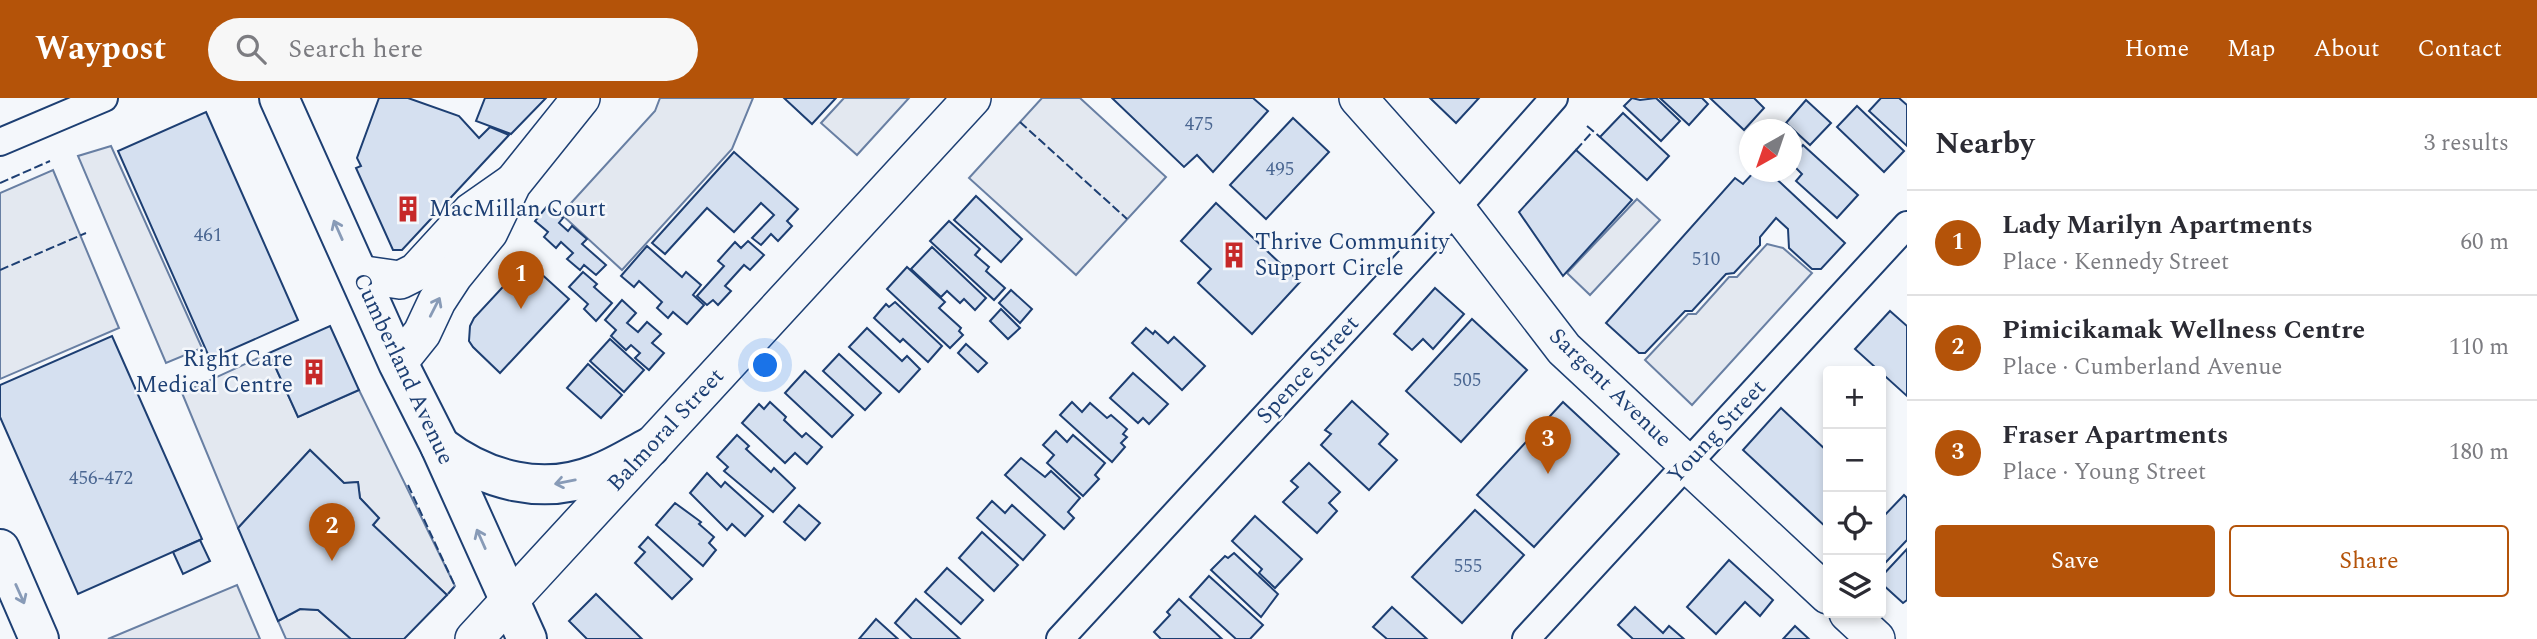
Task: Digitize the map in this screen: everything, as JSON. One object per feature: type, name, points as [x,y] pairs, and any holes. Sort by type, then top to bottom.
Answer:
[{"type":"main road","name":"Cumberland Avenue","points":[[279,98],[398,363],[440,446],[527,639]]},
{"type":"main road","points":[[398,363],[422,333],[437,301],[454,275],[489,232],[512,184],[581,98]]},
{"type":"main road","name":"Balmoral Street","points":[[474,639],[972,98]]},
{"type":"main road","name":"Sargent Avenue","points":[[1359,98],[1455,207],[1564,349],[1823,590]]},
{"type":"main road","points":[[358,274],[400,280],[416,272],[471,212],[512,184]]},
{"type":"main road","points":[[440,446],[459,461],[481,471],[530,485],[569,482],[598,474],[650,447]]},
{"type":"main road","points":[[0,549],[39,639]]},
{"type":"main road","points":[[1853,618],[1876,639]]},
{"type":"street","points":[[0,142],[104,98]]},
{"type":"street","name":"Spence Street","points":[[1060,639],[1429,239],[1554,98]]},
{"type":"street","name":"Young Street","points":[[1526,639],[1907,225]]},
{"type":"shaded area","points":[[660,98],[753,98],[732,149],[622,270],[561,214],[655,111]]},
{"type":"shaded area","points":[[844,98],[909,98],[857,155],[821,123]]},
{"type":"shaded area","points":[[1042,98],[1080,98],[1166,177],[1076,275],[969,178]]},
{"type":"shaded area","points":[[111,146],[202,348],[166,363],[78,156]]},
{"type":"shaded area","points":[[53,170],[119,328],[0,379],[0,193]]},
{"type":"shaded area","points":[[1637,199],[1660,220],[1590,295],[1567,273]]},
{"type":"shaded area","points":[[1767,244],[1783,248],[1812,273],[1692,405],[1645,360],[1688,314],[1696,314],[1729,277],[1737,277]]},
{"type":"shaded area","points":[[269,353],[298,417],[359,390],[455,586],[447,595],[373,525],[379,518],[360,498],[358,482],[344,483],[310,450],[238,528],[182,393]]},
{"type":"shaded area","points":[[237,585],[260,639],[108,639]]},
{"type":"shaded area","points":[[300,609],[318,610],[351,639],[286,639],[278,621]]},
{"type":"building","name":"MacMillan Court","points":[[379,98],[408,98],[459,116],[479,138],[490,127],[509,135],[402,250],[393,250],[356,168],[361,166],[357,158]]},
{"type":"building","points":[[485,98],[546,98],[511,134],[476,121]]},
{"type":"building","points":[[784,98],[836,98],[812,124]]},
{"type":"building","points":[[1112,98],[1253,98],[1268,111],[1213,172],[1197,155],[1184,167]]},
{"type":"building","points":[[1430,98],[1479,98],[1456,123]]},
{"type":"building","points":[[1632,98],[1656,98],[1680,121],[1661,141],[1624,106]]},
{"type":"building","points":[[1660,98],[1702,98],[1708,104],[1689,125]]},
{"type":"building","points":[[1710,98],[1754,98],[1764,108],[1754,119],[1739,119],[1739,125]]},
{"type":"building","points":[[1881,98],[1899,98],[1907,105],[1907,146],[1869,111]]},
{"type":"building","points":[[1806,100],[1831,123],[1810,145],[1802,138],[1802,119],[1789,119]]},
{"type":"building","points":[[1857,106],[1904,151],[1884,172],[1837,127]]},
{"type":"building","points":[[206,112],[298,320],[210,359],[118,151]]},
{"type":"building","points":[[1623,113],[1669,156],[1647,180],[1600,137]]},
{"type":"building","points":[[1293,118],[1329,152],[1266,219],[1230,185]]},
{"type":"building","points":[[1802,146],[1858,195],[1837,218],[1797,182],[1802,182]]},
{"type":"building","points":[[1576,150],[1632,200],[1563,276],[1519,212]]},
{"type":"building","points":[[734,152],[798,209],[787,221],[792,226],[778,241],[771,234],[761,245],[752,238],[774,215],[761,203],[734,232],[707,208],[665,254],[652,243]]},
{"type":"building","points":[[1735,178],[1743,184],[1780,182],[1845,243],[1821,269],[1812,269],[1789,248],[1788,229],[1776,218],[1760,237],[1760,245],[1734,273],[1726,274],[1692,311],[1685,311],[1645,353],[1639,353],[1606,323]]},
{"type":"building","points":[[976,196],[1022,239],[1001,262],[954,220]]},
{"type":"building","name":"Thrive Community Support Circle","points":[[1216,203],[1300,282],[1252,334],[1198,283],[1211,269],[1181,241]]},
{"type":"building","points":[[548,205],[563,218],[559,223],[568,231],[572,226],[587,239],[582,244],[606,265],[596,275],[584,265],[580,270],[567,259],[573,253],[561,242],[556,248],[544,237],[548,232],[535,221]]},
{"type":"building","points":[[949,221],[980,249],[975,255],[989,267],[986,271],[1005,288],[994,300],[930,241]]},
{"type":"building","points":[[748,241],[764,255],[750,270],[744,265],[725,286],[731,291],[718,305],[713,300],[707,305],[697,296],[724,266],[718,261],[735,242],[741,248]]},
{"type":"building","points":[[647,246],[682,277],[686,272],[701,285],[693,295],[704,305],[687,324],[673,312],[668,318],[657,308],[662,302],[639,281],[634,287],[621,276]]},
{"type":"building","points":[[932,247],[986,298],[975,310],[964,299],[960,303],[947,291],[941,297],[911,269]]},
{"type":"building","points":[[527,261],[569,299],[500,373],[469,341],[470,326],[474,318]]},
{"type":"building","points":[[907,267],[945,302],[939,308],[961,328],[959,331],[963,335],[950,348],[887,289]]},
{"type":"building","points":[[583,272],[597,284],[594,287],[612,303],[596,321],[584,309],[588,304],[569,287]]},
{"type":"building","points":[[1435,288],[1464,314],[1433,349],[1423,339],[1412,350],[1394,334]]},
{"type":"building","points":[[1011,290],[1032,309],[1020,323],[999,303]]},
{"type":"building","points":[[622,300],[636,313],[627,323],[638,332],[647,322],[661,334],[652,343],[664,353],[649,370],[635,358],[640,353],[631,345],[626,350],[611,336],[616,330],[605,320]]},
{"type":"building","points":[[895,302],[942,346],[928,362],[903,339],[900,342],[874,318],[886,304],[889,307]]},
{"type":"building","points":[[1001,309],[1020,328],[1008,339],[990,321]]},
{"type":"building","points":[[1890,311],[1907,326],[1907,396],[1886,377],[1886,366],[1874,366],[1855,349]]},
{"type":"building","points":[[1472,319],[1527,370],[1461,442],[1406,391]]},
{"type":"building","name":"Right Care Medical Centre","points":[[330,326],[359,390],[298,417],[269,353]]},
{"type":"building","points":[[867,328],[902,361],[907,356],[920,369],[899,392],[849,347]]},
{"type":"building","points":[[1146,328],[1153,334],[1155,331],[1168,343],[1174,337],[1205,366],[1182,390],[1132,343]]},
{"type":"building","points":[[112,336],[202,539],[78,594],[0,417],[0,385]]},
{"type":"building","points":[[610,339],[644,370],[624,392],[590,361]]},
{"type":"building","points":[[966,344],[987,363],[978,372],[958,353]]},
{"type":"building","points":[[839,354],[881,393],[865,410],[823,371]]},
{"type":"building","points":[[588,364],[622,395],[601,418],[567,388]]},
{"type":"building","points":[[805,371],[853,415],[832,437],[785,393]]},
{"type":"building","points":[[1133,373],[1168,404],[1149,424],[1143,418],[1138,423],[1110,398]]},
{"type":"building","points":[[1352,401],[1388,434],[1379,444],[1397,460],[1369,490],[1321,445],[1331,434],[1325,430]]},
{"type":"building","points":[[770,402],[802,437],[806,433],[822,447],[807,464],[795,453],[785,463],[742,423],[759,404],[764,409]]},
{"type":"building","points":[[1072,402],[1082,412],[1090,403],[1107,418],[1111,415],[1127,429],[1123,434],[1127,437],[1121,443],[1125,447],[1112,462],[1060,415]]},
{"type":"building","points":[[1563,402],[1619,454],[1534,547],[1477,495]]},
{"type":"building","points":[[1781,408],[1823,447],[1823,524],[1743,450]]},
{"type":"building","points":[[1056,431],[1067,442],[1073,435],[1105,463],[1095,475],[1099,479],[1083,496],[1047,463],[1054,455],[1043,445]]},
{"type":"building","points":[[737,435],[749,446],[746,449],[771,472],[774,468],[795,488],[773,512],[724,471],[728,467],[717,457]]},
{"type":"building","points":[[310,450],[344,483],[358,482],[360,498],[379,518],[373,525],[447,595],[404,639],[351,639],[318,610],[300,609],[278,621],[238,528]]},
{"type":"building","points":[[1021,458],[1045,477],[1051,471],[1080,498],[1068,512],[1074,518],[1064,529],[1005,475]]},
{"type":"building","points":[[1309,463],[1340,492],[1329,503],[1337,511],[1317,533],[1283,502],[1298,487],[1291,481]]},
{"type":"building","points":[[707,473],[721,487],[725,482],[763,516],[745,536],[732,524],[727,530],[690,493]]},
{"type":"building","points":[[1904,495],[1907,498],[1907,540],[1886,562],[1886,555],[1886,514]]},
{"type":"building","points":[[992,501],[1005,513],[1012,505],[1045,535],[1023,560],[977,518]]},
{"type":"building","points":[[675,503],[701,522],[699,524],[714,537],[709,543],[716,550],[703,566],[656,525]]},
{"type":"building","points":[[799,505],[820,523],[805,540],[784,522]]},
{"type":"building","points":[[1475,510],[1524,555],[1462,623],[1412,577]]},
{"type":"building","points":[[1255,516],[1302,559],[1275,588],[1259,573],[1262,569],[1232,541]]},
{"type":"building","points":[[982,532],[1018,565],[994,591],[959,558]]},
{"type":"building","points":[[648,537],[692,579],[672,599],[635,563],[645,552],[639,547]]},
{"type":"building","points":[[200,540],[210,561],[183,574],[173,552]]},
{"type":"building","points":[[1907,549],[1907,600],[1903,603],[1886,588],[1886,572]]},
{"type":"building","points":[[1234,553],[1278,594],[1261,617],[1211,570],[1225,556],[1228,558]]},
{"type":"building","points":[[1729,560],[1773,600],[1760,616],[1745,602],[1716,634],[1687,607]]},
{"type":"building","points":[[947,568],[983,600],[961,624],[925,592]]},
{"type":"building","points":[[1209,576],[1263,625],[1250,639],[1236,639],[1190,597]]},
{"type":"building","points":[[596,594],[642,639],[587,639],[569,621]]},
{"type":"building","points":[[916,599],[960,639],[912,639],[895,623]]},
{"type":"building","points":[[1179,599],[1222,639],[1161,639],[1154,632],[1170,615],[1167,612]]},
{"type":"building","points":[[1392,607],[1427,639],[1387,639],[1373,627]]},
{"type":"building","points":[[1635,607],[1663,633],[1669,626],[1684,639],[1633,639],[1618,625]]},
{"type":"building","points":[[876,619],[898,639],[859,639]]},
{"type":"building","points":[[1795,626],[1809,639],[1783,639]]},
{"type":"fence","points":[[1020,122],[1127,219]]},
{"type":"fence","points":[[1587,126],[1600,137]]},
{"type":"fence","points":[[1576,150],[1593,131]]},
{"type":"fence","points":[[0,183],[50,161]]},
{"type":"fence","points":[[0,270],[86,233]]},
{"type":"fence","points":[[408,485],[455,586],[447,595]]},
{"type":"place","name":"MacMillan Court","points":[[408,209]]},
{"type":"place","name":"Thrive Community Support Circle","points":[[1234,255]]},
{"type":"place","name":"Lady Marilyn Apartments","points":[[521,309]]},
{"type":"place","name":"Right Care Medical Centre","points":[[314,372]]},
{"type":"place","name":"Fraser Apartments","points":[[1548,474]]},
{"type":"place","name":"Pimicikamak Wellness Centre","points":[[332,561]]}]
